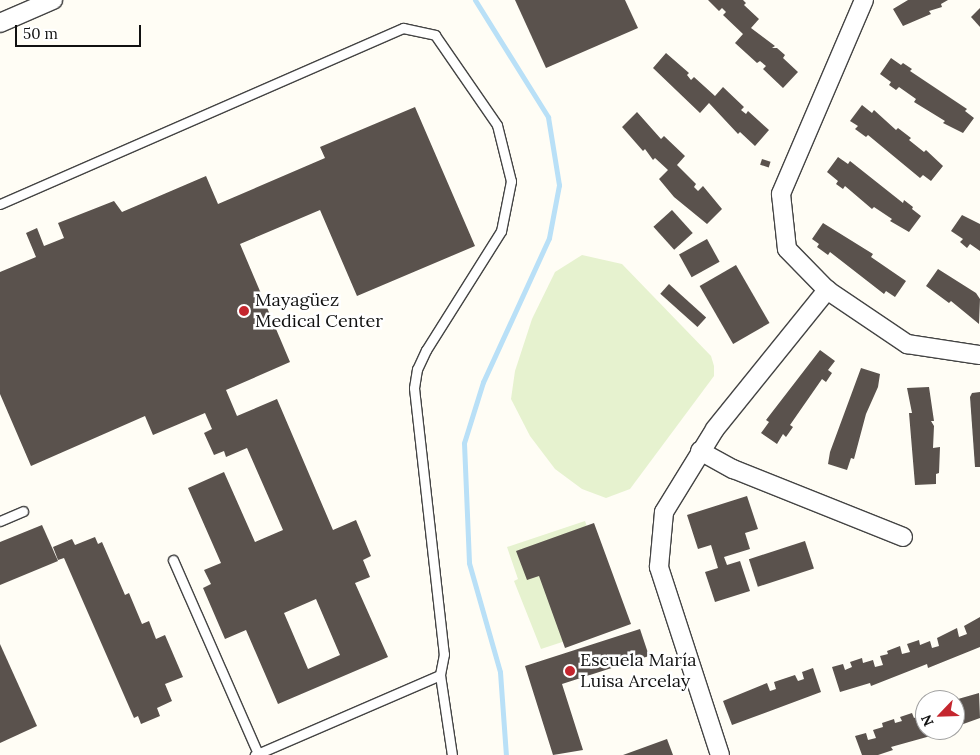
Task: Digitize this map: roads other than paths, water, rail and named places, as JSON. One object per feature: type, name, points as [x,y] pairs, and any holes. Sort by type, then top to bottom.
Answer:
[{"type":"street","points":[[0,23],[53,0]]},
{"type":"street","points":[[864,0],[781,194],[788,249],[827,290],[907,344],[980,355]]},
{"type":"street","points":[[720,755],[659,567],[664,512],[700,451],[827,290]]},
{"type":"street","points":[[700,451],[733,469],[903,537]]},
{"type":"lane","points":[[0,204],[403,28],[435,35],[497,125],[511,181],[501,231],[426,350],[417,369],[414,388],[444,654],[440,675],[452,755]]},
{"type":"lane","points":[[0,521],[23,511]]},
{"type":"lane","points":[[173,560],[257,754],[440,675]]},
{"type":"waterway","points":[[475,0],[548,117],[559,185],[549,238],[483,382],[464,443],[469,563],[500,672],[506,755]]},
{"type":"place","name":"Mayagüez Medical Center","points":[[244,311]]},
{"type":"place","name":"Escuela María Luisa Arcelay","points":[[570,671]]}]
